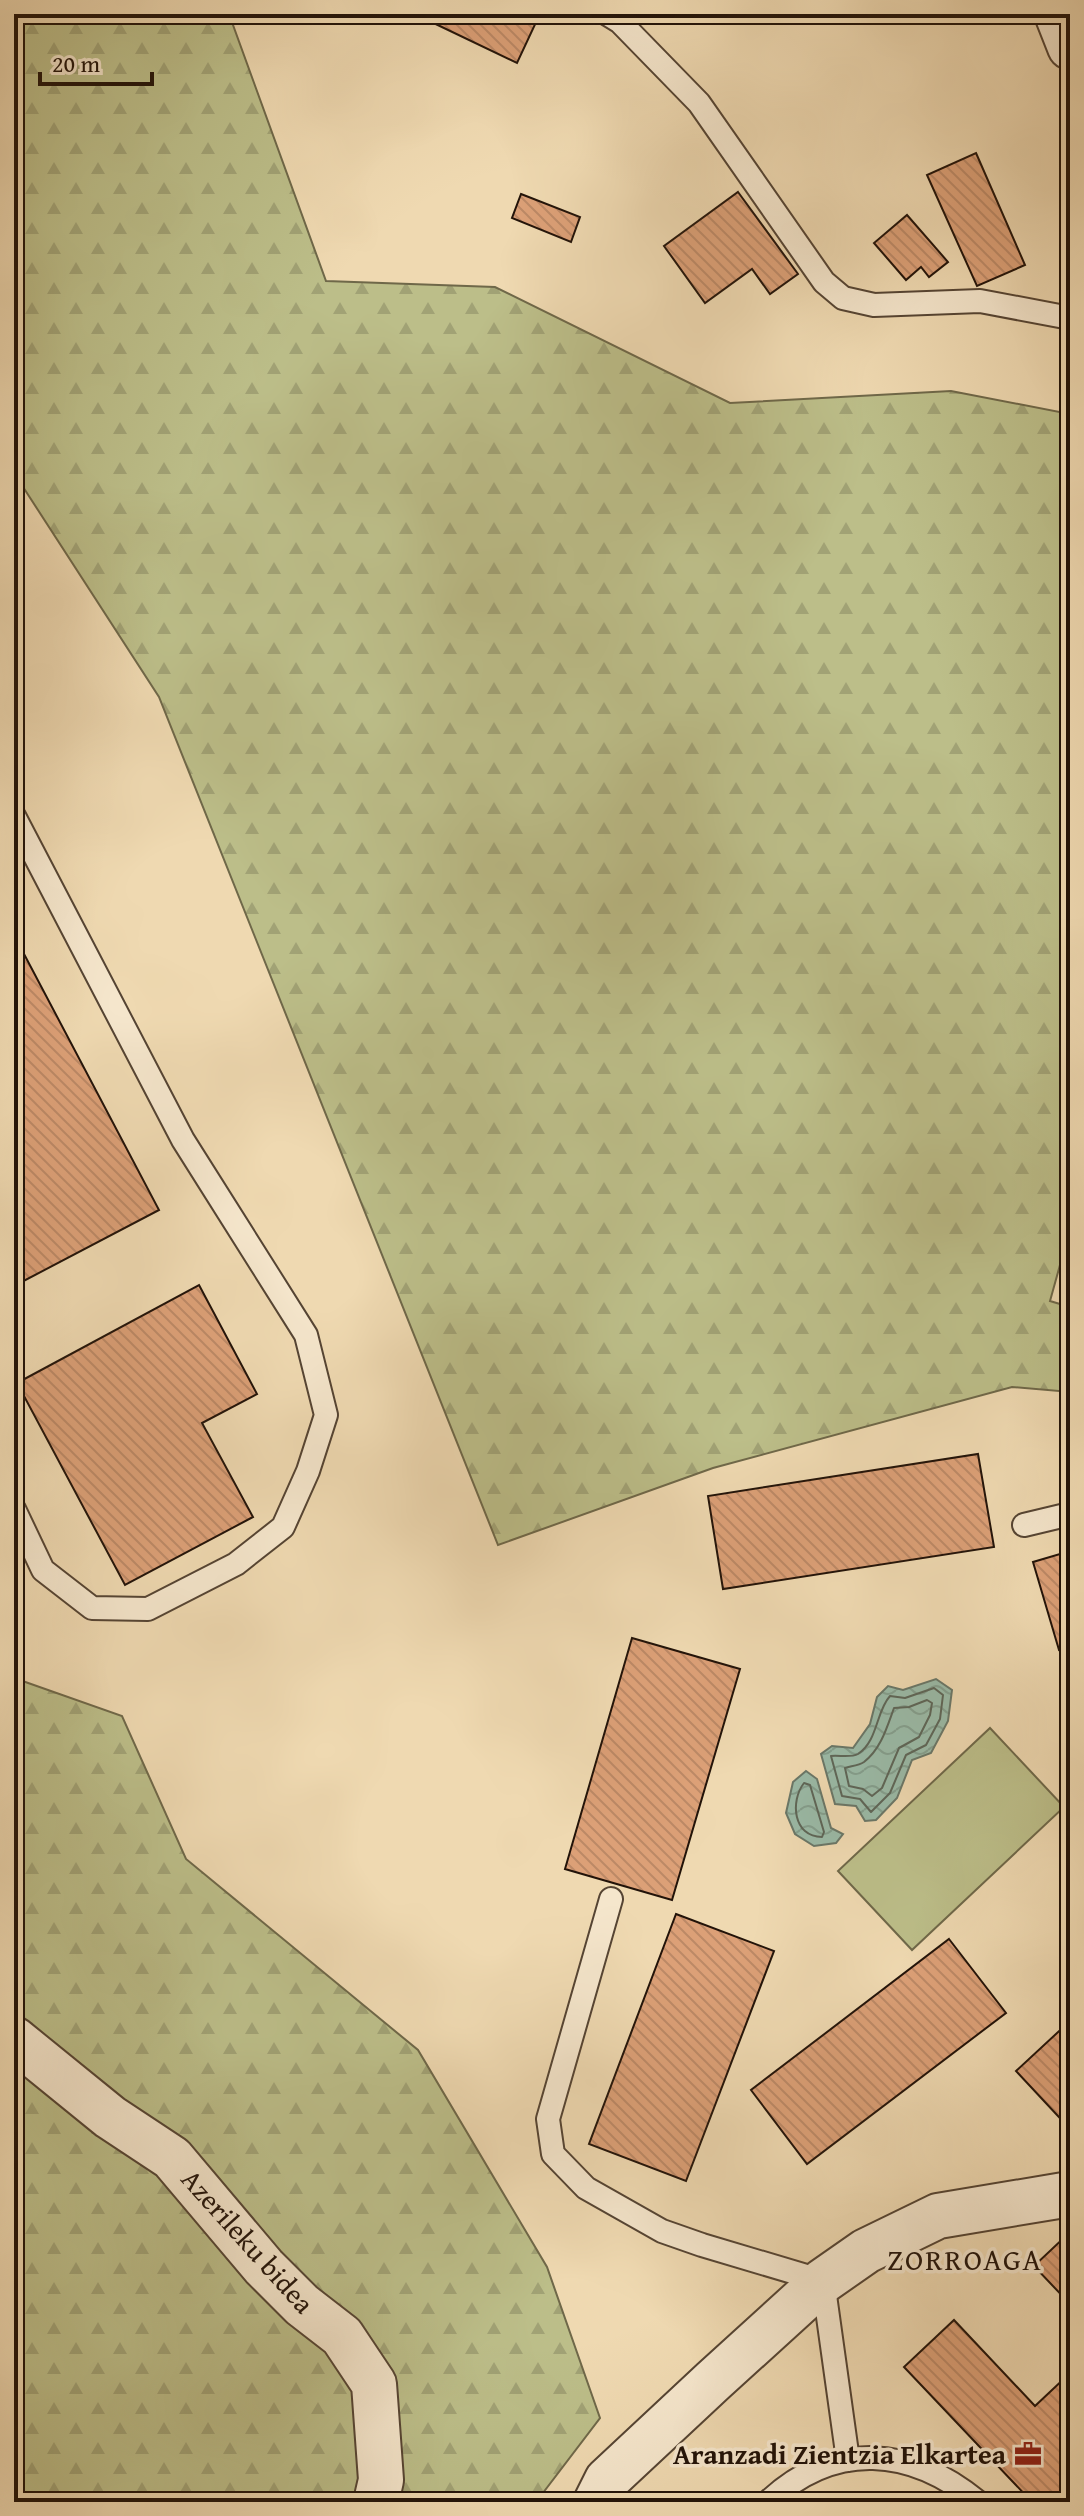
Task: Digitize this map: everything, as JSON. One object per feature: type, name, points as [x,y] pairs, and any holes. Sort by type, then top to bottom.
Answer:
[{"type":"street","points":[[1057,14],[1070,47]]},
{"type":"street","name":"Azerileku bidea","points":[[14,2039],[110,2117],[172,2158],[264,2267],[302,2305],[342,2336],[374,2384],[381,2480],[376,2502]]},
{"type":"street","points":[[596,2502],[607,2480],[823,2281],[866,2251],[938,2216],[1070,2194]]},
{"type":"lane","points":[[607,14],[620,22],[699,103],[824,282],[843,298],[874,305],[980,301],[1070,318]]},
{"type":"lane","points":[[14,816],[183,1140],[306,1335],[326,1415],[308,1471],[283,1527],[236,1564],[148,1609],[92,1608],[43,1570],[14,1509]]},
{"type":"lane","points":[[1024,1525],[1070,1514]]},
{"type":"lane","points":[[611,1899],[548,2119],[553,2154],[586,2188],[662,2231],[823,2281],[848,2460]]},
{"type":"lane","points":[[768,2502],[814,2470],[848,2460],[884,2458],[920,2466],[953,2482],[978,2502]]},
{"type":"green space","points":[[14,14],[229,14],[326,281],[495,287],[730,403],[951,391],[1070,414],[1070,1229],[1050,1301],[1070,1307],[1070,1392],[1012,1387],[713,1468],[498,1545],[159,697],[14,473]]},
{"type":"green space","points":[[14,1678],[122,1716],[186,1859],[418,2050],[547,2267],[600,2418],[536,2502],[14,2502]]},
{"type":"green space","points":[[990,1728],[1064,1807],[912,1950],[838,1871]]},
{"type":"water","points":[[936,1679],[952,1690],[948,1721],[931,1753],[912,1760],[897,1798],[876,1820],[865,1821],[856,1806],[835,1804],[821,1754],[832,1746],[853,1748],[870,1724],[877,1697],[888,1686],[903,1690]]},
{"type":"water","points":[[806,1771],[817,1779],[831,1828],[843,1834],[836,1843],[814,1846],[795,1834],[786,1813],[793,1782]]},
{"type":"building","points":[[423,14],[529,14],[538,18],[517,63],[421,17]]},
{"type":"building","points":[[976,153],[1025,265],[977,286],[927,175]]},
{"type":"building","points":[[738,192],[798,274],[770,294],[752,269],[705,303],[664,246]]},
{"type":"building","points":[[521,194],[580,217],[571,242],[512,218]]},
{"type":"building","points":[[907,215],[948,262],[929,277],[921,267],[906,280],[874,243]]},
{"type":"building","points":[[14,935],[159,1210],[14,1286]]},
{"type":"building","points":[[199,1285],[257,1394],[202,1423],[253,1517],[125,1585],[17,1383]]},
{"type":"building","points":[[978,1454],[994,1547],[723,1589],[708,1496]]},
{"type":"building","points":[[1070,1551],[1070,1646],[1059,1650],[1033,1562]]},
{"type":"building","points":[[632,1638],[740,1669],[672,1900],[565,1869]]},
{"type":"building","points":[[676,1914],[774,1951],[686,2181],[589,2144]]},
{"type":"building","points":[[949,1939],[1006,2013],[807,2164],[751,2090]]},
{"type":"building","points":[[1070,2021],[1070,2129],[1016,2071]]},
{"type":"building","points":[[1070,2232],[1070,2304],[1034,2266]]},
{"type":"building","name":"Aranzadi Zientzia Elkartea","points":[[954,2320],[1035,2406],[1070,2373],[1070,2502],[1032,2502],[904,2367]]},
{"type":"place","name":"Aranzadi Zientzia Elkartea","points":[[1028,2454]]},
{"type":"district","name":"ZORROAGA","points":[[965,2260]]}]
